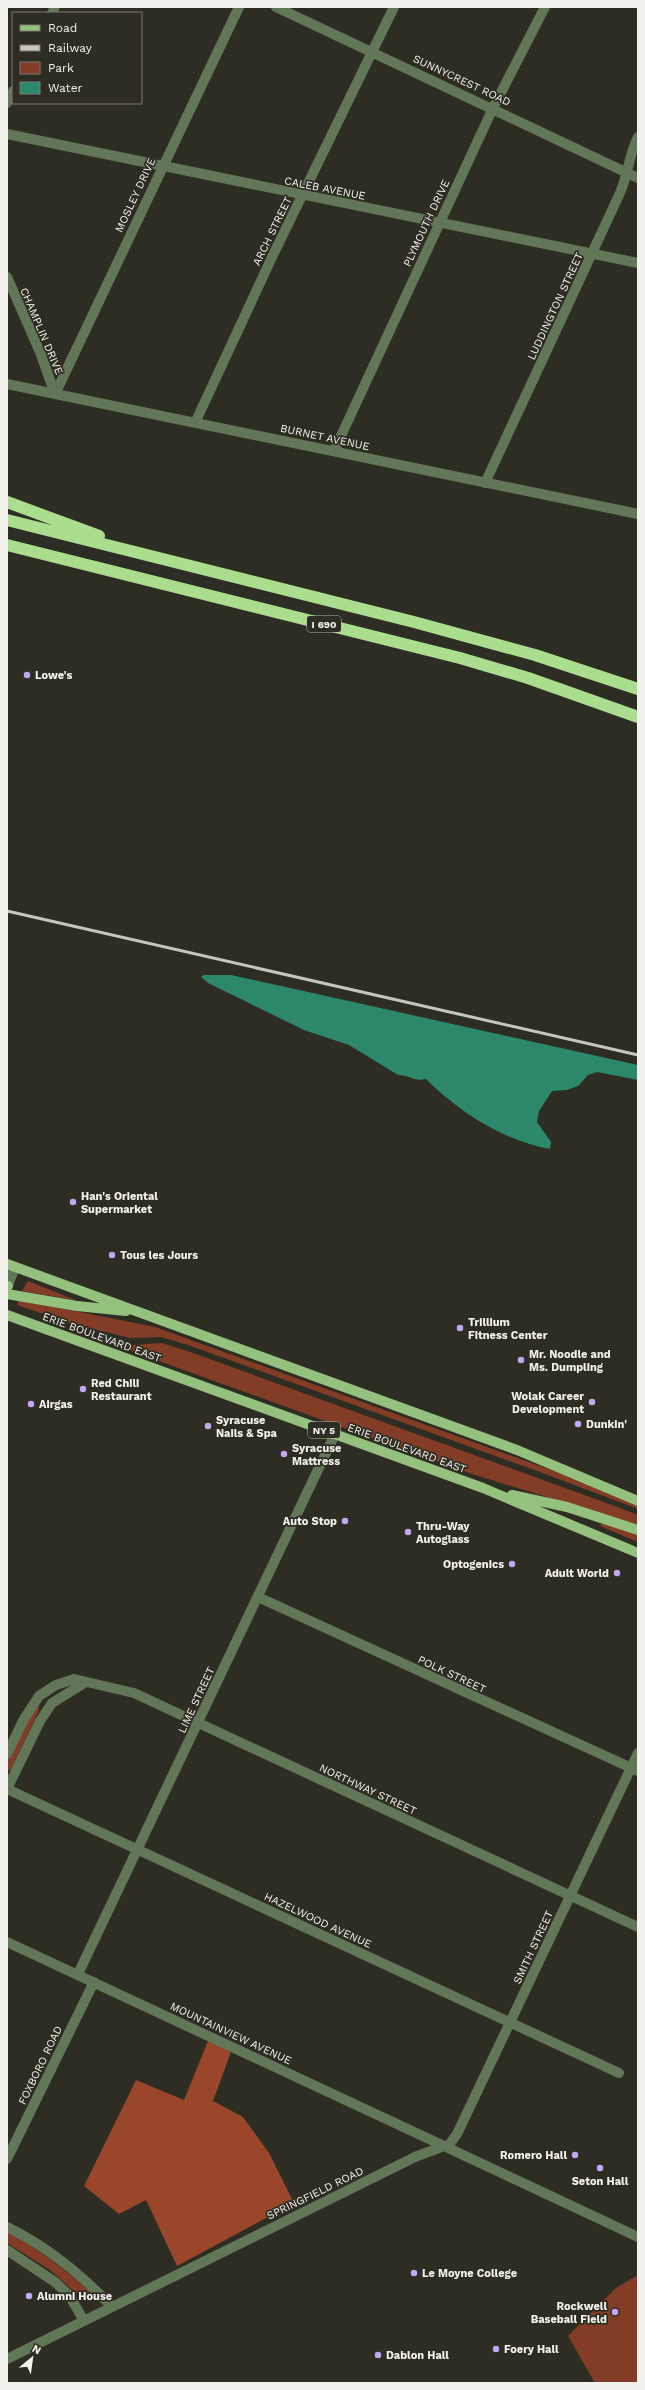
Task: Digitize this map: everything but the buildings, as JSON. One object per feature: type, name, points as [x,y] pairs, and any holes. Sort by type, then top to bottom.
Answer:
[{"type":"highway","points":[[7,502],[170,561]]},
{"type":"highway","name":"I 690","points":[[7,520],[414,622],[535,655],[638,689]]},
{"type":"highway","name":"I 690","points":[[7,545],[460,658],[528,678],[638,717]]},
{"type":"main road","points":[[11,1266],[517,1450],[638,1501]]},
{"type":"main road","points":[[7,1288],[77,1306],[139,1313]]},
{"type":"main road","name":"ERIE BOULEVARD EAST","points":[[7,1315],[483,1488],[638,1552]]},
{"type":"main road","points":[[483,1488],[567,1507],[638,1530]]},
{"type":"street","name":"MOSLEY DRIVE","points":[[55,394],[239,7]]},
{"type":"street","name":"SUNNYCREST ROAD","points":[[276,7],[493,108],[638,178]]},
{"type":"street","name":"ARCH STREET","points":[[195,422],[394,7]]},
{"type":"street","name":"PLYMOUTH DRIVE","points":[[334,452],[493,108],[545,7]]},
{"type":"street","points":[[7,103],[12,94]]},
{"type":"street","name":"CALEB AVENUE","points":[[7,134],[303,196],[638,263]]},
{"type":"street","name":"LUDDINGTON STREET","points":[[485,483],[593,254],[628,173],[633,147],[638,137]]},
{"type":"street","name":"CHAMPLIN DRIVE","points":[[7,277],[40,352],[55,394]]},
{"type":"street","name":"BURNET AVENUE","points":[[7,384],[638,514]]},
{"type":"street","points":[[7,1288],[11,1266]]},
{"type":"street","name":"LIME STREET","points":[[78,1974],[139,1850],[335,1434]]},
{"type":"street","name":"POLK STREET","points":[[258,1597],[474,1698],[634,1770]]},
{"type":"street","name":"NORTHWAY STREET","points":[[46,1691],[74,1678],[86,1682],[107,1685],[134,1693],[638,1927]]},
{"type":"street","points":[[7,1789],[40,1721],[52,1703],[86,1682]]},
{"type":"street","points":[[7,1754],[24,1719],[39,1696],[46,1691],[52,1703]]},
{"type":"street","name":"SMITH STREET","points":[[444,2146],[449,2145],[457,2134],[570,1896],[634,1770],[638,1753]]},
{"type":"street","name":"HAZELWOOD AVENUE","points":[[7,1789],[619,2073]]},
{"type":"street","name":"MOUNTAINVIEW AVENUE","points":[[7,1942],[444,2146]]},
{"type":"street","name":"FOXBORO ROAD","points":[[7,2159],[94,1982]]},
{"type":"street","points":[[444,2146],[638,2237]]},
{"type":"street","name":"SPRINGFIELD ROAD","points":[[7,2358],[415,2157],[444,2146]]},
{"type":"street","points":[[7,2227],[58,2257],[90,2284],[112,2307]]},
{"type":"street","points":[[7,2250],[65,2290],[84,2321]]},
{"type":"green space","points":[[28,1281],[73,1299],[74,1300],[22,1291]]},
{"type":"green space","points":[[19,1300],[155,1327],[595,1486],[638,1504],[638,1509],[188,1345],[161,1337],[130,1338],[73,1324],[17,1305]]},
{"type":"green space","points":[[125,1343],[132,1345],[162,1343],[193,1353],[638,1515],[638,1525],[472,1474],[123,1348]]},
{"type":"green space","points":[[602,1522],[638,1534],[638,1542],[600,1526]]},
{"type":"green space","points":[[39,1705],[39,1710],[11,1769],[7,1771],[10,1753],[17,1735],[21,1727]]},
{"type":"green space","points":[[7,2231],[60,2267],[90,2292],[91,2297],[83,2299],[50,2270],[7,2243]]},
{"type":"green space","name":"Rockwell Baseball Field","points":[[638,2275],[638,2383],[595,2383],[568,2336],[616,2288]]},
{"type":"shaded area","points":[[208,2041],[231,2052],[213,2101],[243,2117],[269,2153],[294,2203],[177,2266],[146,2200],[119,2214],[84,2186],[136,2080],[184,2100]]},
{"type":"water","points":[[204,975],[231,975],[638,1065],[638,1080],[597,1072],[588,1075],[578,1086],[567,1090],[552,1091],[539,1111],[537,1122],[551,1142],[550,1149],[533,1145],[499,1132],[468,1114],[426,1079],[418,1080],[398,1075],[349,1045],[304,1030],[208,983],[201,977]]},
{"type":"railway","points":[[7,911],[638,1055]]},
{"type":"place","name":"Lowe's","points":[[27,675]]},
{"type":"place","name":"Han's Oriental Supermarket","points":[[73,1202]]},
{"type":"place","name":"Tous les Jours","points":[[112,1255]]},
{"type":"place","name":"Trillium Fitness Center","points":[[460,1328]]},
{"type":"place","name":"Mr. Noodle and Ms. Dumpling","points":[[521,1360]]},
{"type":"place","name":"Red Chili Restaurant","points":[[83,1389]]},
{"type":"place","name":"Wolak Career Development","points":[[592,1402]]},
{"type":"place","name":"Airgas","points":[[31,1404]]},
{"type":"place","name":"Dunkin'","points":[[578,1424]]},
{"type":"place","name":"Syracuse Nails & Spa","points":[[208,1426]]},
{"type":"place","name":"Syracuse Mattress","points":[[284,1454]]},
{"type":"place","name":"Auto Stop","points":[[345,1521]]},
{"type":"place","name":"Thru-Way Autoglass","points":[[408,1532]]},
{"type":"place","name":"Optogenics","points":[[512,1564]]},
{"type":"place","name":"Adult World","points":[[617,1573]]},
{"type":"place","name":"Romero Hall","points":[[575,2155]]},
{"type":"place","name":"Seton Hall","points":[[600,2168]]},
{"type":"place","name":"Le Moyne College","points":[[414,2273]]},
{"type":"place","name":"Alumni House","points":[[29,2296]]},
{"type":"place","name":"Rockwell Baseball Field","points":[[615,2312]]},
{"type":"place","name":"Foery Hall","points":[[496,2349]]},
{"type":"place","name":"Dablon Hall","points":[[378,2355]]}]
